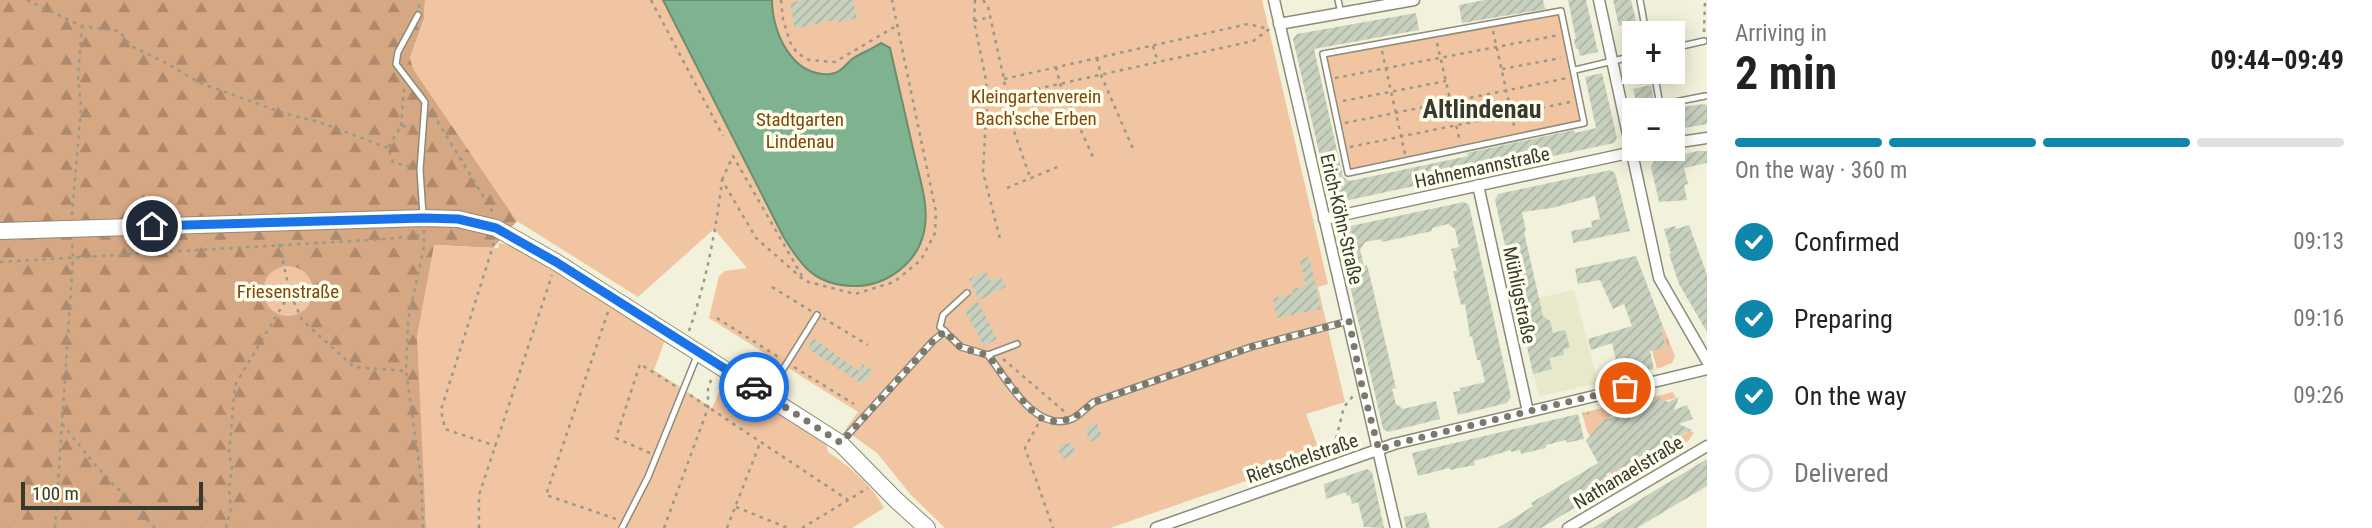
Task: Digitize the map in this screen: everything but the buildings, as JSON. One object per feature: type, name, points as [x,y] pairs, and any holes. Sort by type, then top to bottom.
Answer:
[{"type":"street","name":"Erich-Köhn-Straße","points":[[1274,0],[1274,27],[1349,321],[1396,528]]},
{"type":"street","points":[[1274,27],[1414,0]]},
{"type":"street","points":[[1599,0],[1622,109]]},
{"type":"street","points":[[1685,141],[1707,138]]},
{"type":"street","name":"Hahnemannstraße","points":[[1324,219],[1622,154]]},
{"type":"street","points":[[1633,161],[1659,278],[1707,360]]},
{"type":"street","name":"Mühligstraße","points":[[1478,185],[1528,412]]},
{"type":"street","points":[[0,231],[424,218],[458,219],[496,228],[556,262],[841,443],[895,500],[928,528]]},
{"type":"street","name":"Rietschelstraße","points":[[1156,528],[1394,444],[1707,369]]},
{"type":"street","name":"Nathanaelstraße","points":[[1568,528],[1707,446]]},
{"type":"lane","points":[[1338,0],[1341,13]]},
{"type":"lane","points":[[1640,0],[1644,21]]},
{"type":"lane","points":[[1561,11],[1584,123],[1348,173],[1323,54],[1492,24],[1561,11]]},
{"type":"lane","points":[[418,15],[398,52],[396,64],[425,102],[420,170],[424,218]]},
{"type":"lane","points":[[1685,45],[1704,41]]},
{"type":"lane","points":[[1575,73],[1622,59]]},
{"type":"lane","points":[[1656,84],[1660,105],[1705,96]]},
{"type":"lane","points":[[967,293],[943,315],[940,327],[961,348],[992,354],[1017,344]]},
{"type":"lane","points":[[767,396],[817,315]]},
{"type":"lane","points":[[992,354],[1028,407],[1041,418],[1054,421],[1072,419],[1094,402],[1251,347],[1349,321]]},
{"type":"lane","points":[[841,443],[945,331]]},
{"type":"lane","points":[[624,525],[699,353]]},
{"type":"path","points":[[27,0],[82,26],[119,31],[131,46],[200,83],[388,148],[393,162],[420,170]]},
{"type":"path","points":[[650,0],[723,136]]},
{"type":"path","points":[[781,0],[790,42],[797,53],[809,60],[835,62],[896,26]]},
{"type":"path","points":[[722,180],[756,237],[805,281],[855,294],[894,282],[921,260],[935,233],[936,212],[892,0]]},
{"type":"path","points":[[975,0],[974,21],[986,80],[984,172],[1000,239]]},
{"type":"path","points":[[982,0],[988,7],[1010,120],[1031,180]]},
{"type":"path","points":[[1704,41],[1705,0]]},
{"type":"path","points":[[974,21],[990,16]]},
{"type":"path","points":[[1004,79],[1248,24],[1274,27]]},
{"type":"path","points":[[1492,24],[1516,137]]},
{"type":"path","points":[[55,528],[73,259],[71,228],[81,107],[78,76],[82,26]]},
{"type":"path","points":[[987,100],[1253,41],[1274,27]]},
{"type":"path","points":[[1435,34],[1461,149]]},
{"type":"path","points":[[1328,80],[1566,34]]},
{"type":"path","points":[[1380,44],[1406,160]]},
{"type":"path","points":[[1153,46],[1158,62]]},
{"type":"path","points":[[1502,69],[1571,56]]},
{"type":"path","points":[[1097,58],[1101,75],[1133,149]]},
{"type":"path","points":[[1056,67],[1060,84],[1093,157]]},
{"type":"path","points":[[1338,125],[1575,73]]},
{"type":"path","points":[[388,148],[401,126],[404,76]]},
{"type":"path","points":[[1333,103],[1446,80]]},
{"type":"path","points":[[1343,149],[1580,100]]},
{"type":"path","points":[[425,102],[493,209],[496,228],[494,248],[440,410],[445,429],[496,446]]},
{"type":"path","points":[[401,126],[423,127]]},
{"type":"path","points":[[684,343],[696,309],[716,232],[722,180],[733,156],[805,281]]},
{"type":"path","points":[[1007,188],[1062,165]]},
{"type":"path","points":[[422,528],[421,477],[407,371],[408,320],[424,247],[424,218]]},
{"type":"path","points":[[0,262],[424,235]]},
{"type":"path","points":[[279,244],[290,293],[302,320],[354,368],[407,371]]},
{"type":"path","points":[[479,528],[480,495],[556,262]]},
{"type":"path","points":[[772,288],[868,345]]},
{"type":"path","points":[[226,528],[230,508],[232,468],[229,453],[235,385],[290,293]]},
{"type":"path","points":[[613,298],[546,495],[624,525]]},
{"type":"path","points":[[717,318],[853,404]]},
{"type":"path","points":[[992,354],[1072,419]]},
{"type":"path","points":[[656,455],[616,439],[640,364],[848,500]]},
{"type":"path","points":[[664,528],[708,408],[708,389],[717,364]]},
{"type":"path","points":[[1329,467],[1344,407],[1362,386]]},
{"type":"path","points":[[1041,418],[1025,448],[1053,528]]},
{"type":"path","points":[[62,424],[96,467],[155,528]]},
{"type":"path","points":[[727,528],[760,442]]},
{"type":"path","points":[[802,528],[879,481]]},
{"type":"path","points":[[736,507],[789,528]]},
{"type":"shaded area","points":[[663,0],[772,0],[776,25],[787,50],[805,68],[817,73],[837,72],[852,59],[881,43],[890,48],[926,212],[920,244],[907,263],[888,278],[853,286],[819,278],[803,265],[783,236]]},
{"type":"shaded area","points":[[1574,290],[1598,383],[1541,396],[1538,394],[1518,303]]},
{"type":"green space","points":[[0,0],[425,0],[424,19],[410,58],[414,70],[517,221],[493,248],[434,245],[425,478],[426,528],[0,528]]},
{"type":"green space","points":[[425,0],[1262,0],[1328,284],[1318,287],[1345,402],[1306,414],[1321,455],[1110,528],[945,528],[911,495],[877,453],[845,430],[858,412],[709,318],[719,276],[725,271],[747,268],[714,229],[638,297],[517,221],[414,70],[410,58],[424,19]]},
{"type":"green space","points":[[1561,11],[1584,123],[1348,173],[1323,54]]},
{"type":"green space","points":[[499,243],[516,246],[665,340],[654,370],[712,408],[725,379],[826,441],[828,452],[859,477],[884,508],[852,528],[426,528],[417,336],[434,245],[498,248]]},
{"type":"green space","name":"Friesenstraße","points":[[288,266],[306,273],[313,291],[306,309],[288,316],[270,309],[263,291],[270,273]]},
{"type":"green space","points":[[1664,329],[1675,356],[1672,363],[1657,369],[1650,343],[1643,334]]},
{"type":"green space","points":[[1673,392],[1676,398],[1637,407],[1636,411],[1619,418],[1614,407]]},
{"type":"green space","points":[[1606,407],[1612,416],[1601,422],[1622,467],[1632,464],[1631,461],[1636,460],[1635,457],[1645,455],[1650,465],[1618,486],[1587,431],[1582,413]]},
{"type":"green space","points":[[1690,431],[1694,433],[1688,441],[1657,461],[1655,449],[1672,442],[1675,444],[1674,436]]},
{"type":"way so far","points":[[754,387],[841,443],[945,331],[961,348],[988,355],[1035,414],[1054,421],[1072,419],[1094,402],[1251,347],[1349,321],[1379,450],[1394,444],[1625,388]]},
{"type":"district","name":"Altlindenau","points":[[1482,109]]},
{"type":"route","points":[[152,226],[424,218],[458,219],[496,228],[556,262],[754,387]]},
{"type":"park label","name":"Kleingartenverein Bach'sche Erben","points":[[1036,107]]},
{"type":"park label","name":"Stadtgarten Lindenau","points":[[800,130]]}]
